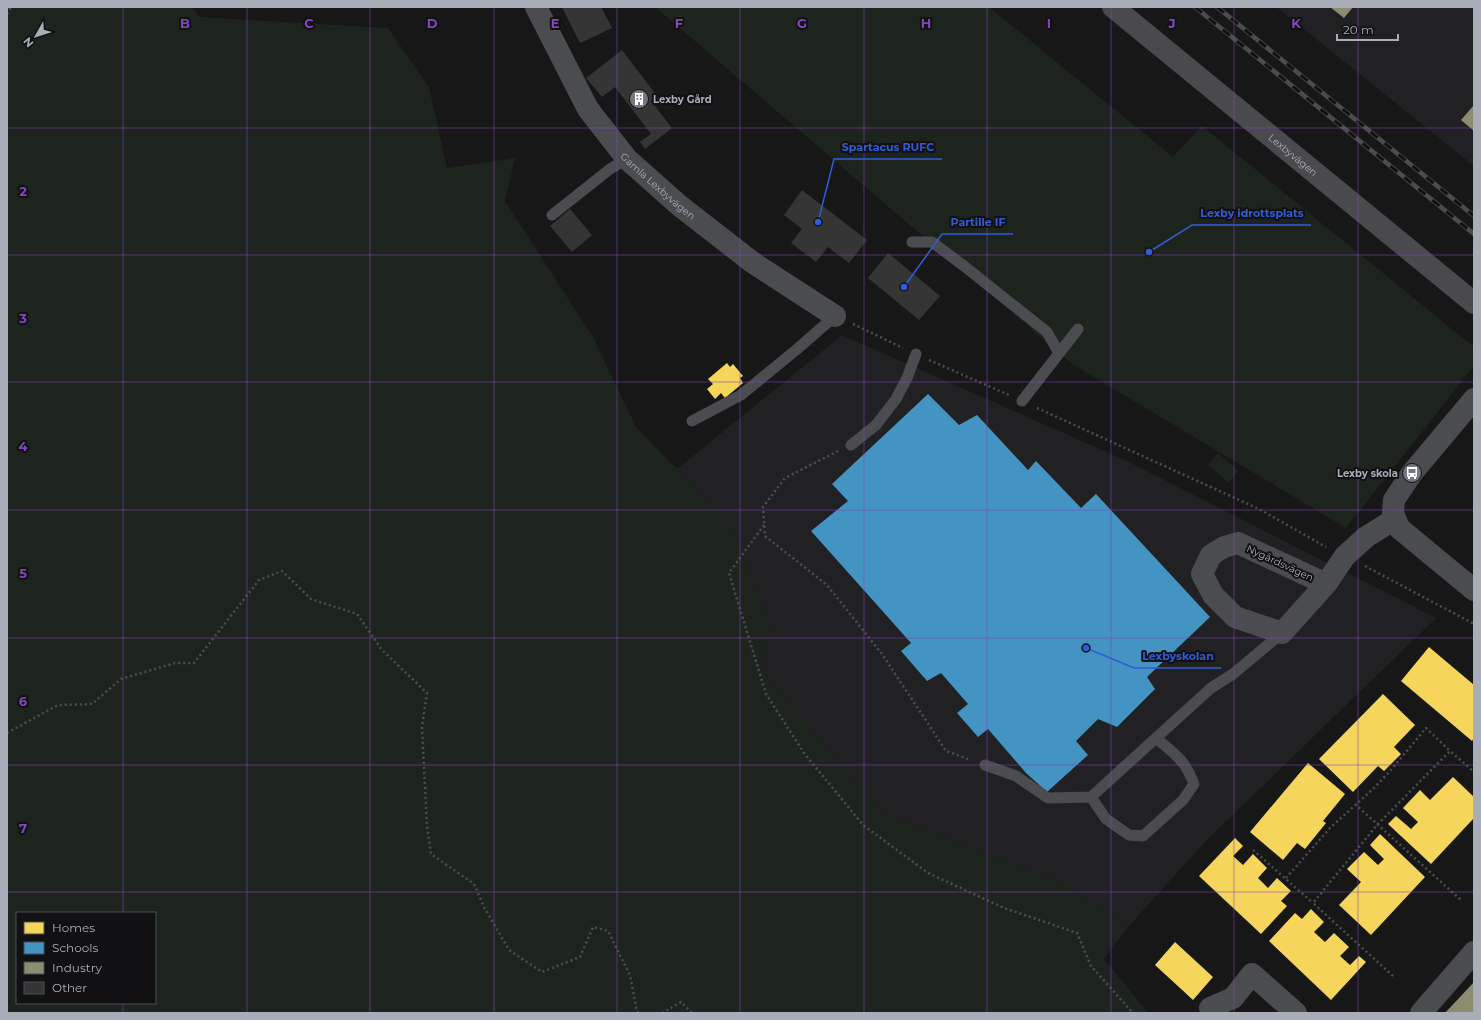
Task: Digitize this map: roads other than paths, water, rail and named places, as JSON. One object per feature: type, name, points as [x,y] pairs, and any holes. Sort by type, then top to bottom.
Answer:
[{"type":"street","name":"Gamla Lexbyvägen","points":[[536,7],[588,109],[627,159],[680,206],[752,262],[835,316]]},
{"type":"street","name":"Lexbyvägen","points":[[1113,7],[1474,303]]},
{"type":"street","points":[[1474,399],[1412,473],[1394,500],[1392,513],[1399,528],[1474,590]]},
{"type":"street","name":"Nygårdsvägen","points":[[1326,584],[1238,543],[1224,547],[1211,555],[1202,574],[1213,595],[1236,617],[1282,633],[1326,584],[1345,556],[1366,537],[1395,518]]},
{"type":"street","points":[[1421,1013],[1474,952]]},
{"type":"street","points":[[1210,1008],[1233,998],[1252,974],[1296,1013]]},
{"type":"lane","points":[[552,215],[610,169],[627,159]]},
{"type":"lane","points":[[912,242],[932,242],[964,266],[1047,332],[1060,353]]},
{"type":"lane","points":[[692,421],[740,395],[796,350],[835,316]]},
{"type":"lane","points":[[1022,401],[1078,329]]},
{"type":"lane","points":[[851,445],[876,425],[896,399],[907,378],[916,354]]},
{"type":"lane","points":[[985,765],[1016,776],[1048,798],[1091,797],[1211,688],[1233,674],[1282,633]]},
{"type":"lane","points":[[1091,797],[1106,819],[1129,835],[1143,836],[1161,820],[1183,800],[1194,784],[1189,770],[1176,755],[1156,738]]},
{"type":"railway","points":[[1195,7],[1474,234]]},
{"type":"railway","points":[[1217,7],[1474,216]]},
{"type":"place","name":"Lexby Gård","points":[[639,99]]},
{"type":"place","name":"Spartacus RUFC","points":[[818,222]]},
{"type":"place","name":"Lexby idrottsplats","points":[[1149,252]]},
{"type":"place","name":"Partille IF","points":[[904,287]]},
{"type":"place","name":"Lexby skola","points":[[1412,473]]},
{"type":"place","name":"Lexbyskolan","points":[[1086,648]]}]
